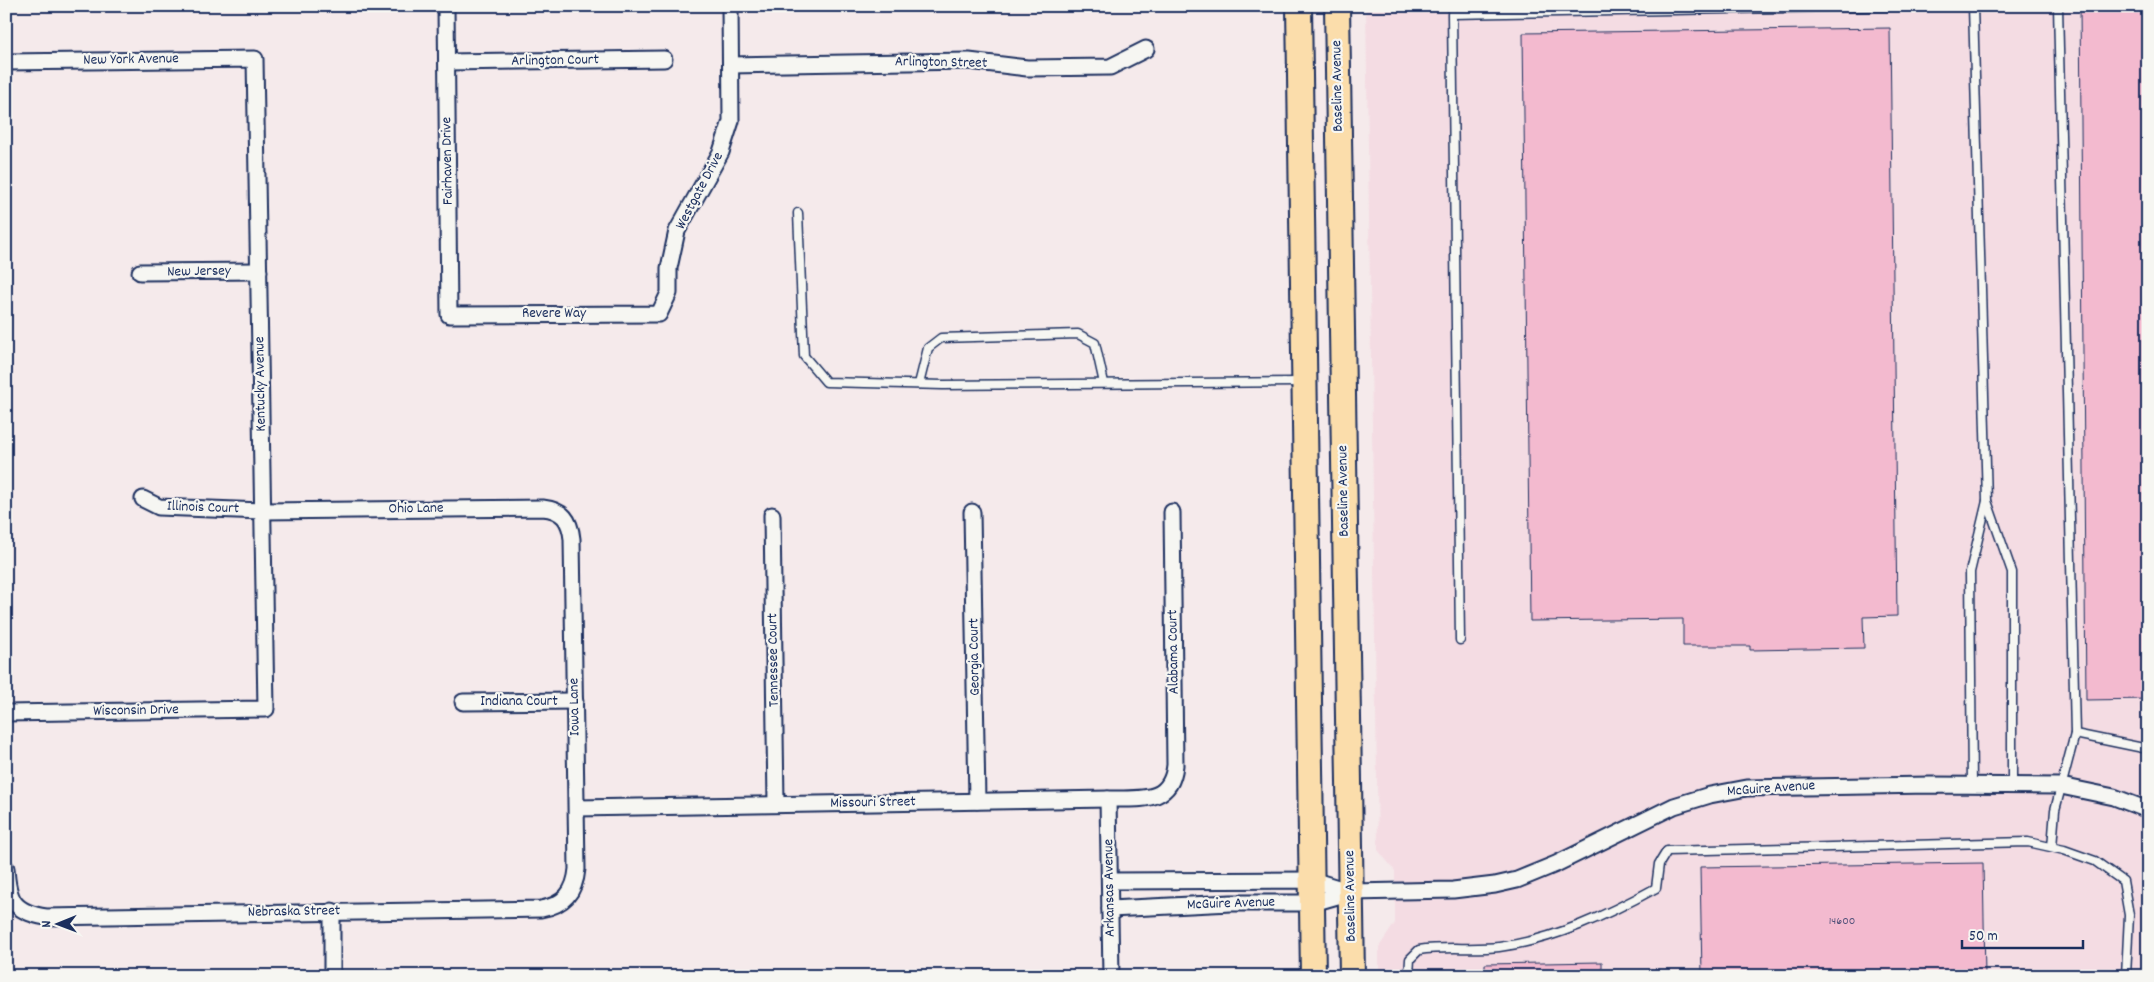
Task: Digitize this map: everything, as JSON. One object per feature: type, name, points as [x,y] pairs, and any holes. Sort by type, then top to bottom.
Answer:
[{"type":"main road","points":[[1299,6],[1313,976]]},
{"type":"main road","name":"Baseline Avenue","points":[[1337,6],[1352,976]]},
{"type":"street","name":"Fairhaven Drive","points":[[446,6],[449,315]]},
{"type":"street","name":"Westgate Drive","points":[[658,314],[669,293],[669,268],[677,231],[721,152],[731,121],[730,6]]},
{"type":"street","name":"Arlington Street","points":[[731,65],[969,61],[1027,68],[1110,67],[1146,49]]},
{"type":"street","name":"New York Avenue","points":[[6,62],[255,59]]},
{"type":"street","name":"Kentucky Avenue","points":[[255,59],[266,709]]},
{"type":"street","name":"Arlington Court","points":[[447,62],[664,59]]},
{"type":"street","name":"New Jersey","points":[[140,272],[259,271]]},
{"type":"street","name":"Revere Way","points":[[449,315],[658,314]]},
{"type":"street","name":"Illinois Court","points":[[144,499],[159,508],[264,511]]},
{"type":"street","name":"Ohio Lane","points":[[264,511],[543,508],[560,512],[565,516]]},
{"type":"street","name":"Georgia Court","points":[[972,512],[977,802]]},
{"type":"street","name":"Alabama Court","points":[[1167,790],[1173,778],[1175,766],[1172,512]]},
{"type":"street","name":"Iowa Lane","points":[[565,516],[572,531],[576,808],[576,879],[568,896]]},
{"type":"street","name":"Tennessee Court","points":[[772,516],[776,804]]},
{"type":"street","name":"Indiana Court","points":[[463,702],[575,702]]},
{"type":"street","name":"Wisconsin Drive","points":[[6,713],[266,709]]},
{"type":"street","name":"McGuire Avenue","points":[[1110,881],[1351,892],[1473,889],[1517,880],[1583,852],[1674,806],[1729,791],[1767,786],[2012,784],[2061,786],[2114,797],[2148,810]]},
{"type":"street","name":"Missouri Street","points":[[576,808],[1144,798],[1161,794],[1167,790]]},
{"type":"street","name":"Arkansas Avenue","points":[[1108,799],[1111,976]]},
{"type":"street","name":"Nebraska Street","points":[[6,868],[7,887],[17,908],[31,914],[46,917],[541,909],[551,907],[568,896]]},
{"type":"street","name":"McGuire Avenue","points":[[1110,909],[1231,903],[1312,891],[1351,892]]},
{"type":"street","points":[[332,912],[332,976]]},
{"type":"lane","points":[[1460,640],[1452,14],[1902,6]]},
{"type":"lane","points":[[1972,785],[1970,572],[1987,501],[1973,6]]},
{"type":"lane","points":[[2052,847],[2055,810],[2075,734],[2058,6]]},
{"type":"lane","points":[[798,213],[804,356],[826,382],[919,384],[1304,382]]},
{"type":"lane","points":[[919,384],[928,348],[941,338],[1078,334],[1094,343],[1104,383]]},
{"type":"lane","points":[[1987,501],[2012,572],[2012,784]]},
{"type":"lane","points":[[2075,734],[2148,748]]},
{"type":"lane","points":[[1410,976],[1410,959],[1419,950],[1485,948],[1520,943],[1588,921],[1631,902],[1656,888],[1659,864],[1668,851],[2028,842],[2052,847],[2095,861],[2122,881],[2129,915],[2126,976]]},
{"type":"shaded area","points":[[1366,6],[2148,6],[2148,976],[1379,976],[1379,947],[1395,923],[1395,871],[1378,850]]},
{"type":"building","points":[[2080,6],[2148,6],[2148,699],[2086,700]]},
{"type":"building","points":[[1890,28],[1897,616],[1863,617],[1864,648],[1750,650],[1750,646],[1683,646],[1683,619],[1530,621],[1523,33]]},
{"type":"building","points":[[1983,863],[1985,976],[1702,976],[1700,867]]},
{"type":"building","points":[[1602,962],[1602,976],[1485,976],[1485,964]]}]
